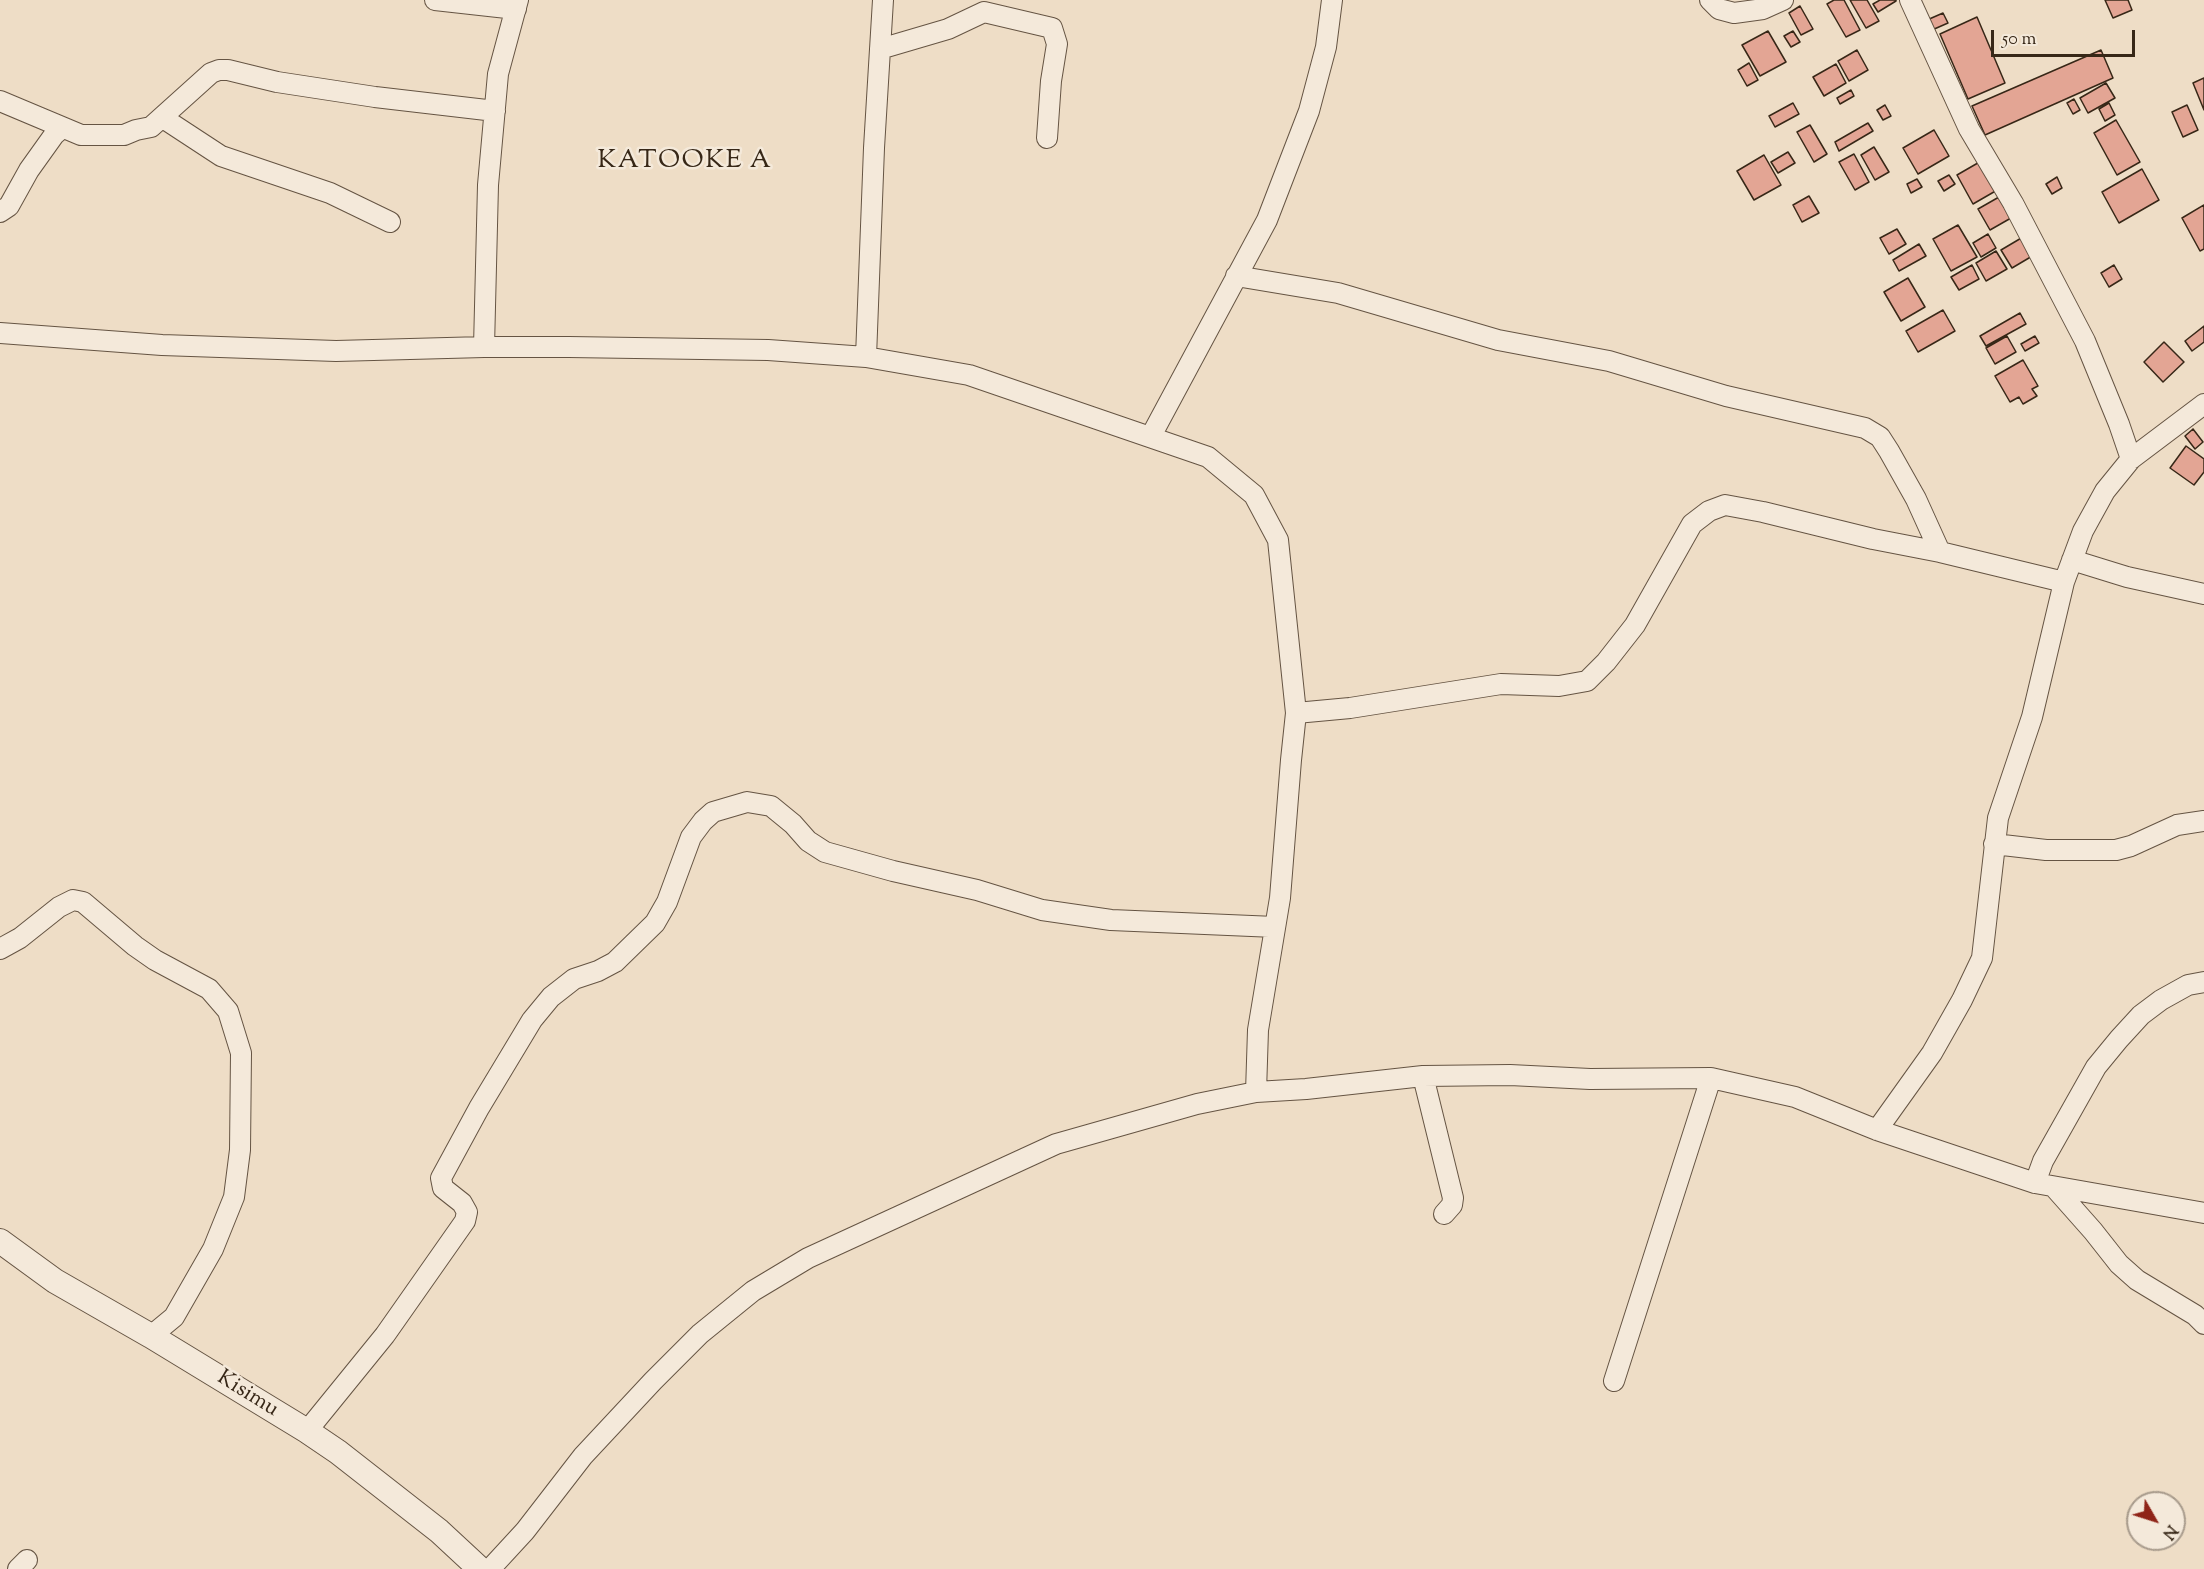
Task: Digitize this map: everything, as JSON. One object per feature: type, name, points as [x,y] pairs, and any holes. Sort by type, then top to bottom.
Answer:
[{"type":"street","points":[[435,0],[517,4],[498,74],[488,185],[484,347]]},
{"type":"street","points":[[866,357],[883,0]]},
{"type":"street","points":[[1152,436],[1267,220],[1310,111],[1326,47],[1332,0]]},
{"type":"street","points":[[1710,0],[1719,9],[1734,13],[1763,9],[1783,0]]},
{"type":"street","points":[[1910,0],[1969,129],[2013,203],[2085,341],[2131,459]]},
{"type":"street","points":[[880,49],[948,29],[984,12],[1052,28],[1057,44],[1051,81],[1047,138]]},
{"type":"street","points":[[0,101],[81,135],[124,135],[136,130],[151,128],[210,73],[228,70],[277,82],[375,97],[495,111]]},
{"type":"street","points":[[163,118],[221,156],[330,194],[390,222]]},
{"type":"street","points":[[0,212],[9,206],[28,170],[54,135],[62,128]]},
{"type":"street","points":[[1236,276],[1338,293],[1498,340],[1609,361],[1726,396],[1865,428],[1880,437],[1889,451],[1916,499],[1940,552]]},
{"type":"street","points":[[0,333],[162,345],[336,351],[484,347],[768,350],[866,357],[969,375],[1208,457],[1254,495],[1278,540],[1296,713],[1280,898],[1258,1030],[1256,1092]]},
{"type":"street","points":[[1877,1130],[1932,1053],[1962,1000],[1982,958],[1998,818],[2032,717],[2064,582],[2083,531],[2105,491],[2131,459],[2204,404]]},
{"type":"street","points":[[1296,713],[1350,708],[1501,684],[1559,686],[1587,681],[1606,662],[1635,626],[1692,524],[1709,511],[1725,506],[1762,512],[2064,582]]},
{"type":"street","points":[[2072,560],[2127,577],[2204,594]]},
{"type":"street","points":[[307,1431],[386,1335],[465,1221],[467,1212],[462,1203],[443,1188],[441,1178],[479,1108],[532,1020],[551,997],[574,978],[598,971],[615,962],[655,923],[667,902],[691,837],[703,820],[713,812],[747,802],[771,806],[793,824],[808,841],[825,852],[893,871],[976,890],[1042,910],[1111,920],[1275,927]]},
{"type":"street","points":[[1994,844],[2046,850],[2116,850],[2131,846],[2177,825],[2204,820]]},
{"type":"street","points":[[0,949],[20,938],[59,907],[74,900],[83,902],[155,960],[209,989],[228,1011],[241,1053],[240,1150],[234,1197],[213,1249],[174,1317],[152,1336]]},
{"type":"street","points":[[2035,1184],[2043,1161],[2096,1067],[2119,1039],[2141,1015],[2161,1000],[2188,985],[2204,982]]},
{"type":"street","points":[[490,1569],[525,1531],[583,1456],[644,1389],[700,1334],[753,1291],[808,1258],[1056,1144],[1197,1104],[1256,1092],[1423,1076],[1510,1075],[1590,1079],[1711,1078],[1795,1097],[1877,1130],[2035,1184],[2204,1213]]},
{"type":"street","points":[[1423,1076],[1453,1198],[1452,1205],[1444,1214]]},
{"type":"street","points":[[1614,1381],[1711,1078]]},
{"type":"street","points":[[2054,1187],[2119,1264],[2136,1280],[2195,1315],[2204,1324]]},
{"type":"street","name":"Kisimu","points":[[0,1241],[55,1281],[152,1336],[338,1452],[440,1531],[480,1569]]},
{"type":"building","points":[[1834,0],[1844,0],[1860,30],[1846,37],[1827,4]]},
{"type":"building","points":[[1850,0],[1867,0],[1879,21],[1866,28]]},
{"type":"building","points":[[1880,0],[1896,1],[1878,12],[1873,4]]},
{"type":"building","points":[[2105,0],[2128,0],[2132,10],[2113,18]]},
{"type":"building","points":[[1800,6],[1813,29],[1801,35],[1789,13]]},
{"type":"building","points":[[1943,13],[1948,23],[1932,30],[1927,20]]},
{"type":"building","points":[[1977,17],[2005,83],[1968,99],[1940,34]]},
{"type":"building","points":[[1768,31],[1786,62],[1760,76],[1742,45]]},
{"type":"building","points":[[1793,31],[1800,42],[1791,47],[1784,36]]},
{"type":"building","points":[[1857,50],[1868,70],[1849,81],[1838,61]]},
{"type":"building","points":[[2101,50],[2113,78],[1985,135],[1972,106]]},
{"type":"building","points":[[1749,63],[1758,80],[1747,86],[1738,70]]},
{"type":"building","points":[[1836,64],[1846,83],[1824,96],[1813,77]]},
{"type":"building","points":[[2204,78],[2204,110],[2193,83]]},
{"type":"building","points":[[2106,83],[2115,98],[2088,113],[2080,98]]},
{"type":"building","points":[[1851,90],[1854,96],[1840,104],[1837,98]]},
{"type":"building","points":[[2074,99],[2080,110],[2073,114],[2067,103]]},
{"type":"building","points":[[1793,103],[1799,114],[1775,127],[1769,116]]},
{"type":"building","points":[[2109,103],[2115,115],[2105,121],[2099,109]]},
{"type":"building","points":[[1885,105],[1891,116],[1883,120],[1877,110]]},
{"type":"building","points":[[2187,105],[2198,130],[2183,137],[2172,112]]},
{"type":"building","points":[[2116,120],[2140,162],[2117,175],[2094,133]]},
{"type":"building","points":[[1868,123],[1873,131],[1839,151],[1835,142]]},
{"type":"building","points":[[1810,125],[1827,154],[1814,162],[1797,132]]},
{"type":"building","points":[[1934,130],[1949,156],[1918,174],[1903,148]]},
{"type":"building","points":[[1874,147],[1889,172],[1875,180],[1861,155]]},
{"type":"building","points":[[1788,152],[1795,163],[1778,173],[1771,162]]},
{"type":"building","points":[[1854,154],[1869,182],[1855,190],[1839,162]]},
{"type":"building","points":[[1764,155],[1781,185],[1754,200],[1737,171]]},
{"type":"building","points":[[1983,160],[1999,189],[1973,204],[1957,175]]},
{"type":"building","points":[[2142,169],[2159,200],[2119,223],[2102,192]]},
{"type":"building","points":[[1949,175],[1955,184],[1944,191],[1938,181]]},
{"type":"building","points":[[2057,177],[2062,188],[2052,194],[2046,184]]},
{"type":"building","points":[[1917,179],[1922,187],[1911,193],[1907,184]]},
{"type":"building","points":[[1809,196],[1819,213],[1802,222],[1793,205]]},
{"type":"building","points":[[1999,197],[2011,218],[1990,230],[1978,209]]},
{"type":"building","points":[[2204,205],[2204,249],[2200,251],[2182,218]]},
{"type":"building","points":[[1958,225],[1977,257],[1951,271],[1933,239]]},
{"type":"building","points":[[1897,229],[1906,244],[1889,254],[1880,238]]},
{"type":"building","points":[[1988,234],[1996,248],[1981,257],[1973,243]]},
{"type":"building","points":[[2023,237],[2034,255],[2012,268],[2001,250]]},
{"type":"building","points":[[1919,244],[1926,256],[1899,271],[1893,260]]},
{"type":"building","points":[[1996,251],[2007,269],[1986,281],[1976,263]]},
{"type":"building","points":[[1972,265],[1979,279],[1959,290],[1951,277]]},
{"type":"building","points":[[2114,265],[2122,279],[2109,287],[2101,273]]},
{"type":"building","points":[[1908,278],[1925,307],[1901,321],[1884,292]]},
{"type":"building","points":[[1943,310],[1955,331],[1918,352],[1906,331]]},
{"type":"building","points":[[2020,313],[2026,324],[1986,346],[1980,336]]},
{"type":"building","points":[[2204,326],[2204,342],[2192,351],[2185,341]]},
{"type":"building","points":[[2007,336],[2016,352],[1995,364],[1986,348]]},
{"type":"building","points":[[2035,336],[2039,343],[2025,351],[2021,344]]},
{"type":"building","points":[[2164,342],[2184,362],[2163,382],[2144,362]]},
{"type":"building","points":[[2023,360],[2038,386],[2032,389],[2037,396],[2023,404],[2019,397],[2010,402],[1995,376]]},
{"type":"building","points":[[2193,429],[2203,442],[2195,449],[2185,436]]},
{"type":"building","points":[[2186,446],[2204,459],[2204,472],[2194,485],[2170,468]]},
{"type":"district","name":"KATOOKE A","points":[[685,163]]}]
